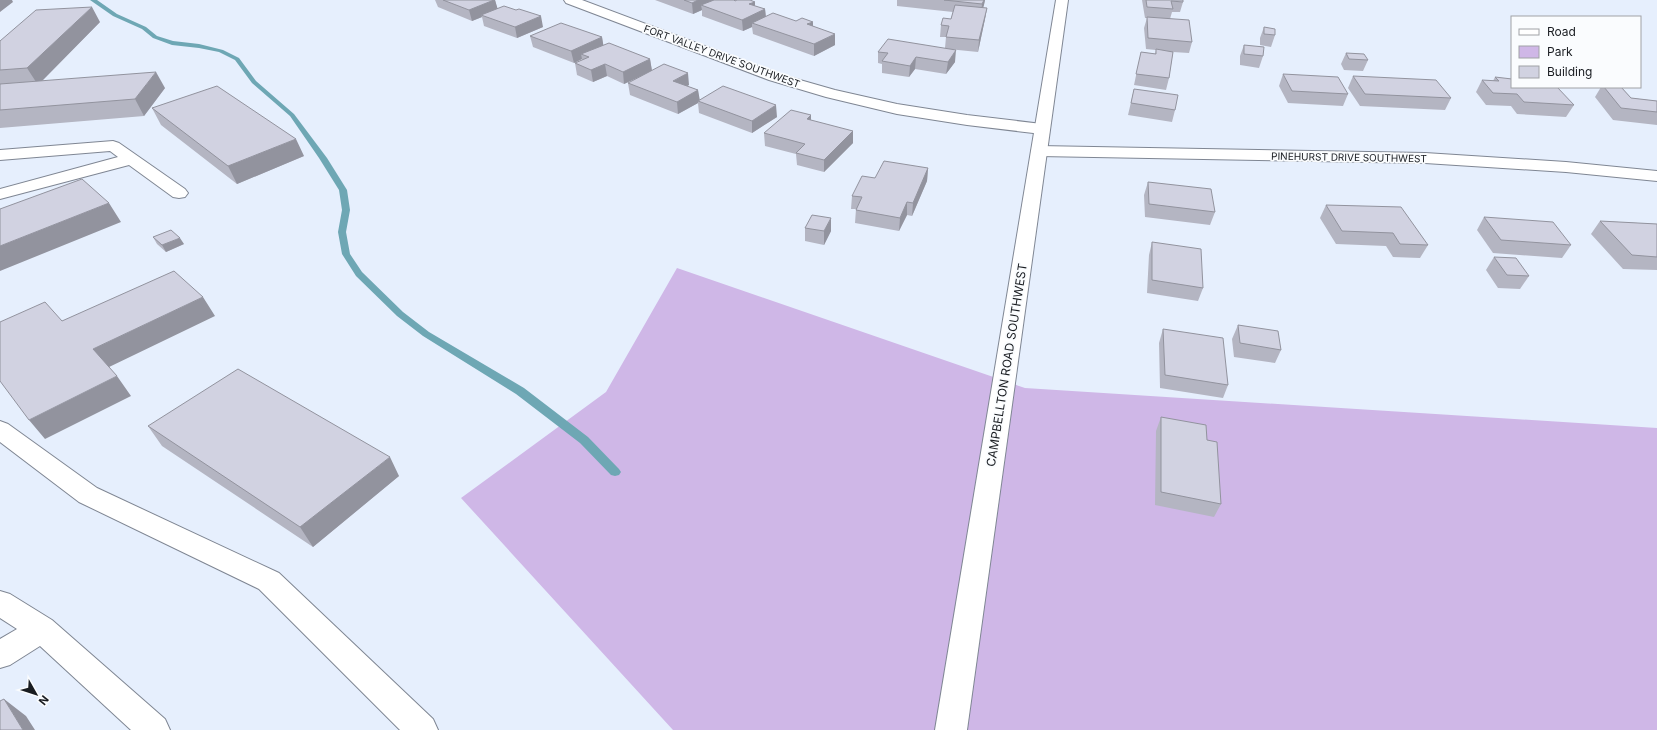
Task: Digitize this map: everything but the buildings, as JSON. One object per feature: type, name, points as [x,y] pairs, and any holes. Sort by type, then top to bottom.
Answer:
[{"type":"street","name":"FORT VALLEY DRIVE SOUTHWEST","points":[[570,0],[774,77],[831,94],[897,109],[959,119],[1042,129]]},
{"type":"street","name":"CAMPBELLTON ROAD SOUTHWEST","points":[[951,730],[1062,0]]},
{"type":"street","points":[[0,154],[113,146],[179,193]]},
{"type":"street","name":"PINEHURST DRIVE SOUTHWEST","points":[[1039,151],[1425,158],[1566,167],[1657,176]]},
{"type":"street","points":[[0,194],[132,159]]},
{"type":"street","points":[[0,430],[88,495],[269,581],[422,730]]},
{"type":"street","points":[[0,603],[42,629],[154,730]]},
{"type":"street","points":[[0,655],[42,629]]},
{"type":"green space","points":[[677,268],[1025,388],[1657,428],[1657,730],[673,730],[461,498],[606,392]]},
{"type":"waterway","points":[[93,0],[115,15],[144,28],[155,37],[172,43],[199,46],[221,51],[237,59],[254,82],[292,115],[323,158],[343,190],[346,210],[342,232],[346,254],[359,274],[400,314],[426,334],[520,391],[584,440],[615,472]]}]
